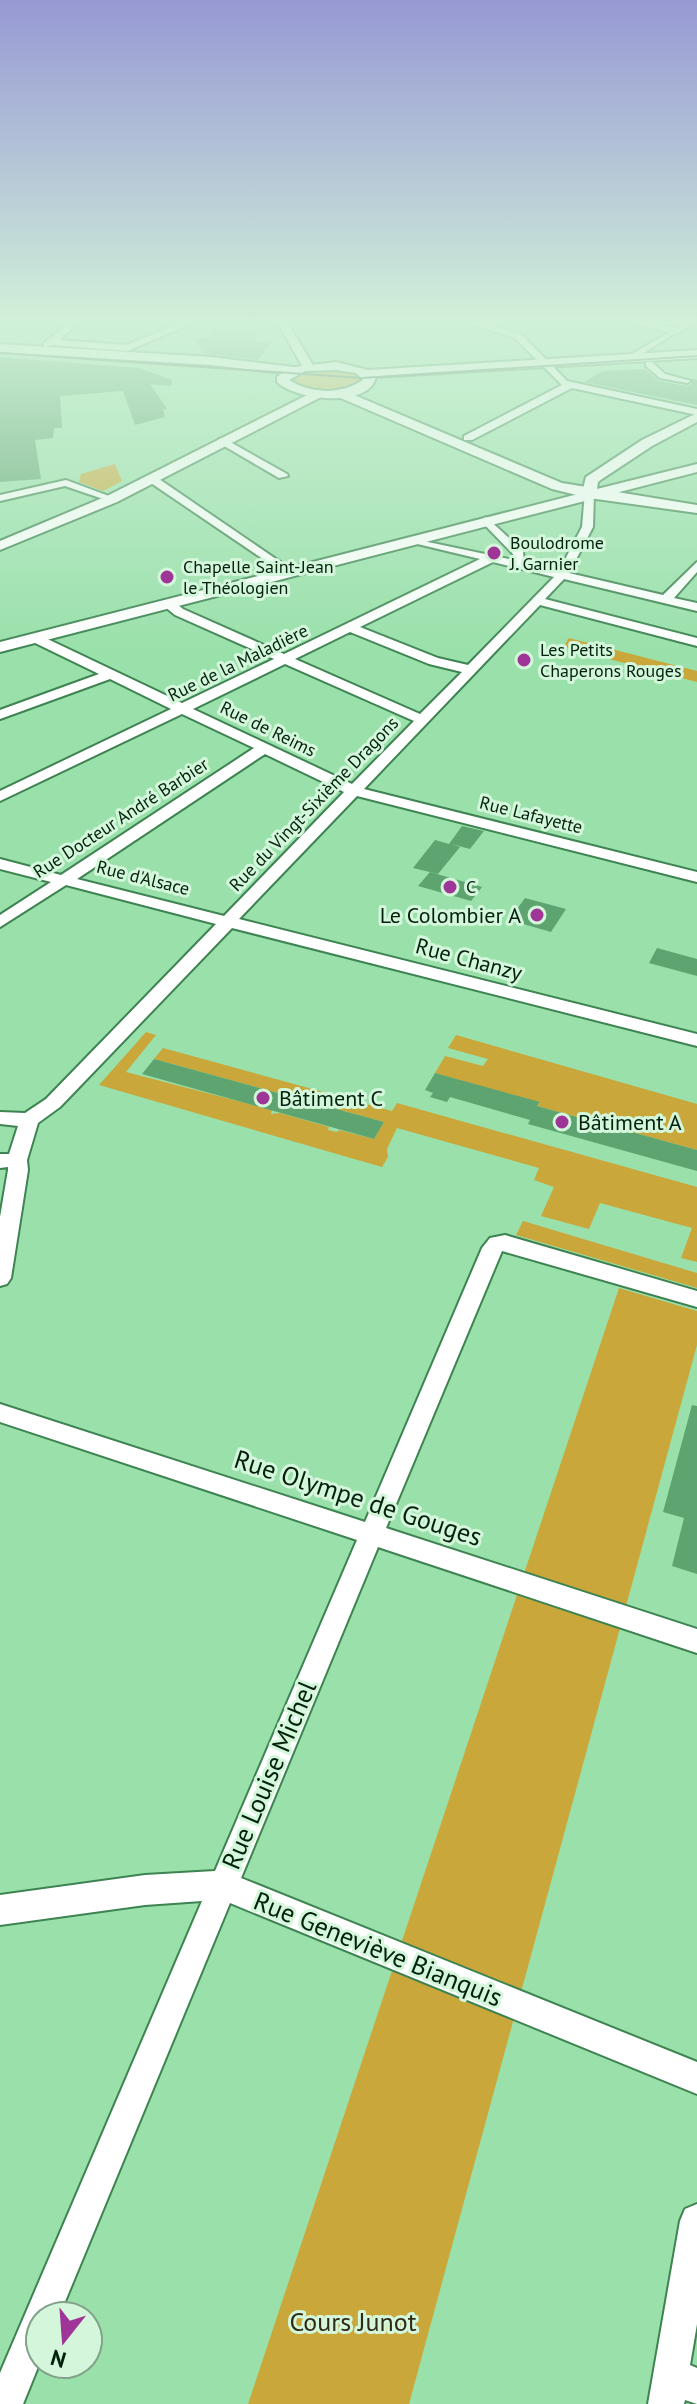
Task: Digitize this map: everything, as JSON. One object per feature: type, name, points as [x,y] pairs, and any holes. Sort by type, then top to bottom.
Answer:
[{"type":"main road","points":[[589,494],[591,480],[666,432]]},
{"type":"main road","points":[[0,647],[697,468]]},
{"type":"main road","points":[[606,471],[602,476],[604,481],[623,486]]},
{"type":"street","points":[[0,546],[112,499],[241,432]]},
{"type":"street","points":[[442,432],[571,480],[589,494],[697,509]]},
{"type":"street","points":[[445,432],[462,440]]},
{"type":"street","points":[[462,440],[477,432]]},
{"type":"street","points":[[223,441],[283,476]]},
{"type":"street","points":[[152,479],[289,572]]},
{"type":"street","points":[[0,498],[66,483],[112,499]]},
{"type":"street","name":"Rue du Vingt-Sixième Dragons","points":[[29,1120],[53,1103],[562,575],[587,537],[591,508],[589,494]]},
{"type":"street","points":[[486,520],[519,553],[519,561],[515,564]]},
{"type":"street","points":[[413,540],[697,607]]},
{"type":"street","name":"Rue de la Maladière","points":[[0,797],[490,559]]},
{"type":"street","points":[[666,599],[697,565]]},
{"type":"street","points":[[537,601],[697,642]]},
{"type":"street","points":[[168,603],[179,612],[423,720]]},
{"type":"street","points":[[352,628],[434,661],[471,670]]},
{"type":"street","name":"Rue de Reims","points":[[35,638],[354,791]]},
{"type":"street","points":[[0,715],[111,674]]},
{"type":"street","name":"Rue Docteur André Barbier","points":[[0,922],[264,748]]},
{"type":"street","name":"Rue Lafayette","points":[[354,791],[697,877]]},
{"type":"street","name":"Rue d'Alsace","points":[[0,864],[230,920]]},
{"type":"street","name":"Rue Chanzy","points":[[230,920],[697,1040]]},
{"type":"street","points":[[0,1118],[29,1120],[8,1160],[18,1170],[0,1278]]},
{"type":"street","name":"Rue Louise Michel","points":[[48,2300],[492,1248],[497,1243],[505,1243],[697,1299]]},
{"type":"street","name":"Rue Olympe de Gouges","points":[[0,1413],[697,1641]]},
{"type":"street","name":"Rue Geneviève Bianquis","points":[[0,1910],[145,1890],[221,1885],[697,2078]]},
{"type":"street","points":[[677,2388],[697,2221]]},
{"type":"street","name":"Rue Louise Michel","points":[[5,2404],[24,2359]]},
{"type":"green space","points":[[115,464],[122,481],[103,491],[79,482],[81,474]]},
{"type":"green space","points":[[569,638],[697,671],[697,682],[563,647]]},
{"type":"green space","points":[[146,1032],[156,1035],[126,1072],[272,1110],[271,1114],[280,1113],[329,1127],[328,1130],[374,1139],[384,1122],[154,1059],[163,1048],[392,1111],[397,1103],[697,1187],[697,1262],[681,1258],[692,1228],[600,1203],[589,1229],[541,1216],[554,1187],[534,1180],[539,1168],[397,1128],[382,1167],[99,1085]]},
{"type":"green space","points":[[456,1035],[697,1104],[697,1150],[537,1106],[540,1103],[435,1073],[445,1056],[483,1066],[488,1059],[448,1048]]},
{"type":"green space","points":[[523,1221],[697,1273],[697,1288],[516,1235]]},
{"type":"green space","name":"Cours Junot","points":[[619,1288],[697,1311],[697,1345],[409,2404],[248,2404]]},
{"type":"building","points":[[0,432],[54,432],[53,438],[35,440],[41,479],[0,482]]},
{"type":"building","points":[[462,826],[484,831],[470,849],[451,844],[460,847],[438,874],[413,868],[435,840],[449,844]]},
{"type":"building","name":"C","points":[[430,872],[482,887],[471,901],[418,886]]},
{"type":"building","name":"Le Colombier A","points":[[525,898],[566,909],[551,932],[509,920]]},
{"type":"building","points":[[657,948],[697,959],[697,976],[649,963]]},
{"type":"building","name":"Bâtiment C","points":[[154,1059],[384,1122],[374,1139],[142,1074]]},
{"type":"building","name":"Bâtiment A","points":[[435,1073],[540,1102],[537,1106],[697,1150],[697,1171],[528,1124],[530,1120],[450,1097],[447,1102],[430,1097],[433,1093],[425,1090]]},
{"type":"building","points":[[692,1405],[697,1406],[697,1574],[672,1566],[684,1518],[663,1512]]},
{"type":"place","name":"Boulodrome J. Garnier","points":[[494,553]]},
{"type":"place","name":"Chapelle Saint-Jean le Théologien","points":[[167,577]]},
{"type":"place","name":"Les Petits Chaperons Rouges","points":[[524,660]]},
{"type":"place","name":"C","points":[[450,887]]},
{"type":"place","name":"Le Colombier A","points":[[537,915]]},
{"type":"place","name":"Bâtiment C","points":[[263,1098]]},
{"type":"place","name":"Bâtiment A","points":[[562,1122]]}]
